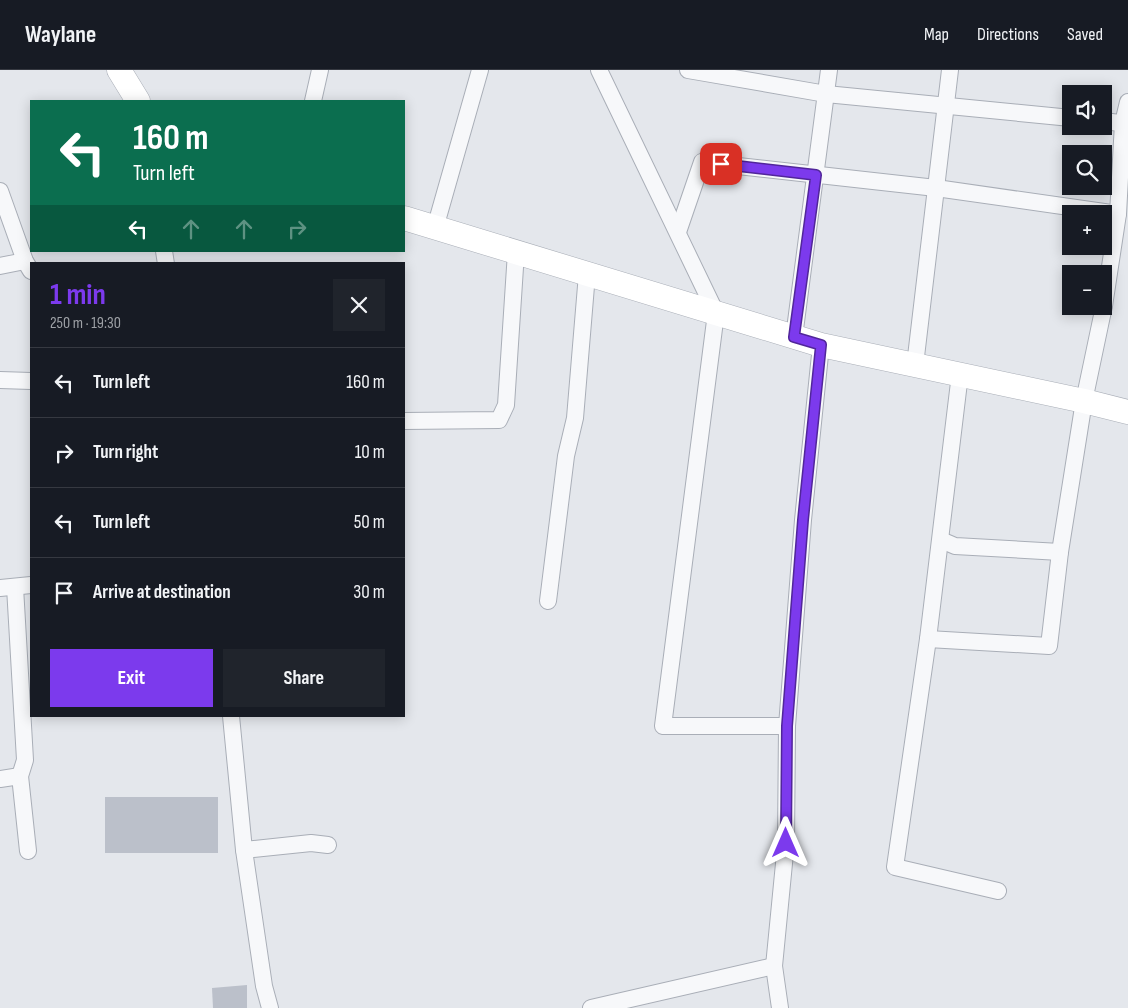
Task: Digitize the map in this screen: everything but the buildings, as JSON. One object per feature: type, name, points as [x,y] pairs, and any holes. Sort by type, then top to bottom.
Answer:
[{"type":"main road","points":[[119,70],[136,100]]},
{"type":"main road","points":[[405,218],[821,345],[1128,412]]},
{"type":"street","points":[[313,100],[320,70]]},
{"type":"street","points":[[435,228],[480,70]]},
{"type":"street","points":[[599,70],[716,313],[663,726],[787,726]]},
{"type":"street","points":[[688,70],[826,94],[1062,117]]},
{"type":"street","points":[[794,337],[829,70]]},
{"type":"street","points":[[915,365],[950,70]]},
{"type":"street","points":[[1110,265],[1118,214],[1128,102]]},
{"type":"street","points":[[1112,122],[1126,123]]},
{"type":"street","points":[[678,232],[702,162],[936,188],[1118,214]]},
{"type":"street","points":[[0,191],[28,266],[0,266]]},
{"type":"street","points":[[405,422],[499,420],[506,405],[516,252]]},
{"type":"street","points":[[548,601],[566,456],[575,418],[587,274]]},
{"type":"street","points":[[928,639],[1049,646],[1060,552],[1084,401],[1102,315]]},
{"type":"street","points":[[780,1008],[774,966],[786,843],[787,726],[803,520],[821,345]]},
{"type":"street","points":[[960,374],[928,639],[895,867],[998,891]]},
{"type":"street","points":[[0,380],[30,381]]},
{"type":"street","points":[[941,540],[955,546],[1060,552]]},
{"type":"street","points":[[28,851],[20,776],[25,760],[7,588],[30,585]]},
{"type":"street","points":[[231,717],[244,850],[264,986],[270,1008]]},
{"type":"street","points":[[0,779],[20,776]]},
{"type":"street","points":[[244,850],[311,843],[328,845]]},
{"type":"street","points":[[591,1008],[774,966]]},
{"type":"route","points":[[721,164],[816,175],[794,337],[821,345],[803,520],[787,726],[786,843]]}]
